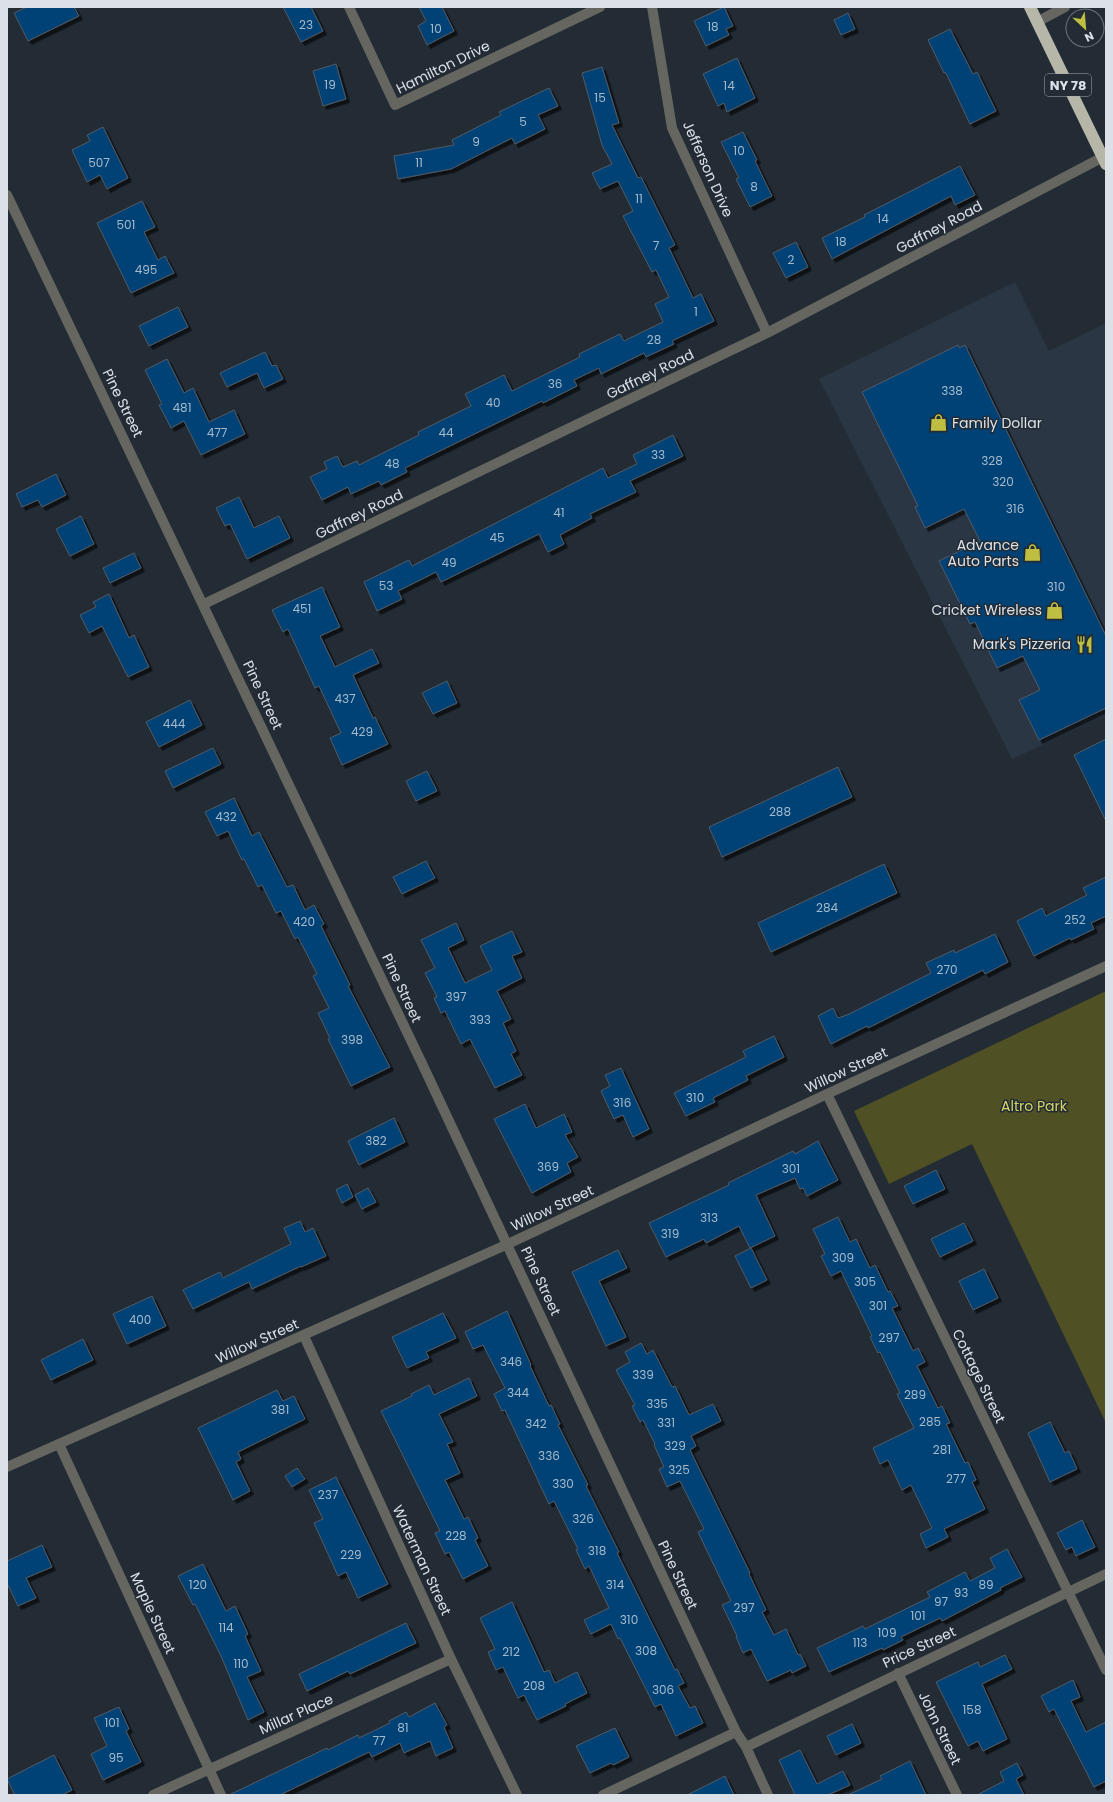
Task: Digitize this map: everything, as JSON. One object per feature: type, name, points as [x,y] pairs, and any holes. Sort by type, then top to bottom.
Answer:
[{"type":"highway","name":"NY 78","points":[[1030,7],[1104,160]]},
{"type":"street","name":"Hamilton Drive","points":[[349,7],[395,105],[600,7]]},
{"type":"street","name":"Jefferson Drive","points":[[652,7],[672,128],[767,333]]},
{"type":"street","points":[[1037,22],[1066,7]]},
{"type":"street","name":"Gaffney Road","points":[[204,604],[767,333],[1104,160]]},
{"type":"street","name":"Pine Street","points":[[7,195],[204,604],[508,1244],[736,1732],[746,1747],[768,1795]]},
{"type":"street","name":"Willow Street","points":[[7,1467],[508,1244],[827,1094],[1106,966]]},
{"type":"street","name":"Cottage Street","points":[[827,1094],[1106,1670]]},
{"type":"street","name":"Waterman Street","points":[[304,1336],[451,1659],[517,1795]]},
{"type":"street","name":"Maple Street","points":[[58,1444],[221,1795]]},
{"type":"street","name":"Price Street","points":[[746,1747],[1106,1574]]},
{"type":"street","name":"Millar Place","points":[[153,1795],[451,1659]]},
{"type":"street","name":"John Street","points":[[898,1673],[957,1795]]},
{"type":"street","points":[[603,1795],[736,1732]]},
{"type":"shaded area","points":[[1015,282],[1049,351],[1106,323],[1106,715],[1012,759],[819,379]]},
{"type":"green space","name":"Altro Park","points":[[1106,991],[1106,1423],[972,1144],[889,1184],[854,1111]]},
{"type":"building","points":[[27,7],[74,7],[79,16],[28,41],[14,13]]},
{"type":"building","points":[[283,7],[311,7],[323,31],[301,42]]},
{"type":"building","points":[[419,7],[442,7],[454,31],[427,45],[418,26],[426,21]]},
{"type":"building","points":[[724,7],[733,26],[726,29],[729,35],[706,46],[694,21]]},
{"type":"building","points":[[848,13],[855,29],[841,35],[834,20]]},
{"type":"building","points":[[950,29],[973,74],[977,72],[996,111],[970,124],[946,73],[944,73],[928,40]]},
{"type":"building","points":[[737,58],[755,98],[727,112],[724,103],[718,106],[703,74]]},
{"type":"building","points":[[336,64],[346,99],[323,106],[313,71]]},
{"type":"building","points":[[602,67],[619,123],[612,125],[638,178],[641,177],[675,245],[669,248],[693,298],[701,294],[714,321],[672,341],[674,344],[646,357],[644,353],[601,374],[599,368],[574,380],[577,386],[543,403],[542,401],[405,468],[407,472],[381,485],[379,481],[351,494],[348,487],[322,500],[310,477],[327,469],[324,462],[337,456],[343,467],[357,461],[359,465],[419,435],[418,432],[471,406],[465,394],[504,375],[512,391],[580,357],[579,354],[620,334],[624,341],[663,322],[655,304],[669,297],[656,270],[652,272],[623,216],[633,211],[618,181],[600,189],[592,173],[612,164],[602,145],[582,73]]},
{"type":"building","points":[[549,88],[558,106],[538,115],[545,129],[515,144],[512,138],[451,169],[398,179],[394,156],[454,145],[452,140],[501,115],[499,112]]},
{"type":"building","points":[[103,127],[128,178],[107,189],[100,175],[87,182],[72,150],[90,141],[87,135]]},
{"type":"building","points":[[743,132],[772,196],[750,207],[736,179],[739,178],[721,142]]},
{"type":"building","points":[[960,166],[975,195],[955,205],[951,196],[832,259],[822,238],[865,217],[864,215]]},
{"type":"building","points":[[142,201],[155,227],[144,232],[158,260],[165,256],[174,273],[131,293],[97,223]]},
{"type":"building","points":[[796,242],[808,267],[786,278],[773,253]]},
{"type":"building","points":[[178,307],[188,327],[149,346],[139,326]]},
{"type":"building","points":[[958,345],[959,348],[965,345],[1106,636],[1106,708],[1039,740],[1019,700],[1040,690],[1023,656],[997,668],[975,622],[970,624],[939,561],[980,541],[964,509],[925,528],[915,507],[918,506],[862,392]]},
{"type":"building","points":[[265,352],[272,366],[276,365],[283,379],[264,388],[257,373],[227,387],[220,373]]},
{"type":"building","points":[[167,359],[184,393],[193,388],[209,422],[234,410],[245,434],[201,455],[184,421],[171,428],[159,405],[162,404],[145,370]]},
{"type":"building","points":[[673,435],[683,456],[630,481],[636,492],[590,514],[592,518],[560,535],[564,544],[548,552],[539,534],[441,582],[436,572],[398,591],[402,599],[377,611],[364,582],[409,560],[412,566],[603,468],[608,478],[637,464],[633,455]]},
{"type":"building","points":[[56,474],[66,495],[42,507],[38,500],[22,507],[16,494]]},
{"type":"building","points":[[239,497],[254,528],[279,516],[290,538],[247,559],[230,524],[225,526],[216,508]]},
{"type":"building","points":[[81,516],[94,544],[70,556],[56,529]]},
{"type":"building","points":[[134,553],[141,568],[110,583],[103,568]]},
{"type":"building","points":[[322,587],[340,627],[320,636],[335,667],[372,649],[379,663],[353,675],[373,718],[375,717],[388,744],[342,765],[330,738],[341,733],[319,686],[315,688],[288,629],[283,632],[272,610]]},
{"type":"building","points":[[109,594],[129,638],[134,635],[149,667],[128,677],[102,626],[89,633],[80,615],[96,607],[93,602]]},
{"type":"building","points":[[447,681],[457,703],[433,714],[422,693]]},
{"type":"building","points":[[190,700],[202,725],[159,747],[146,722]]},
{"type":"building","points":[[1106,739],[1106,821],[1074,755]]},
{"type":"building","points":[[213,748],[221,764],[173,788],[165,771]]},
{"type":"building","points":[[838,767],[852,797],[722,857],[709,827]]},
{"type":"building","points":[[427,771],[437,791],[416,801],[406,781]]},
{"type":"building","points":[[234,798],[252,836],[259,832],[287,887],[293,885],[305,910],[314,905],[324,924],[321,926],[350,985],[348,986],[390,1067],[351,1086],[328,1039],[330,1038],[318,1013],[329,1008],[313,976],[317,974],[298,937],[295,939],[281,911],[276,913],[262,885],[258,887],[244,859],[242,860],[228,831],[217,836],[205,812]]},
{"type":"building","points":[[426,861],[435,878],[402,894],[393,877]]},
{"type":"building","points":[[884,864],[897,893],[771,952],[758,923]]},
{"type":"building","points":[[1106,877],[1106,916],[1091,923],[1094,929],[1071,940],[1070,938],[1034,956],[1017,921],[1042,908],[1046,916],[1087,895],[1083,888]]},
{"type":"building","points":[[456,923],[464,940],[448,948],[465,983],[492,970],[480,946],[512,931],[522,952],[512,956],[522,978],[497,991],[511,1019],[503,1023],[516,1051],[511,1054],[522,1075],[495,1088],[470,1039],[461,1044],[445,1011],[441,1013],[434,998],[437,997],[425,973],[435,968],[421,940]]},
{"type":"building","points":[[995,934],[1008,962],[985,974],[983,970],[868,1028],[867,1026],[831,1044],[818,1016],[833,1008],[838,1018],[847,1015],[931,973],[926,963],[954,950],[955,953]]},
{"type":"building","points":[[774,1036],[784,1057],[746,1076],[748,1080],[713,1098],[715,1102],[686,1116],[674,1093],[746,1057],[743,1051]]},
{"type":"building","points":[[621,1068],[649,1129],[633,1137],[623,1115],[614,1119],[601,1091],[610,1086],[605,1075]]},
{"type":"building","points":[[525,1104],[536,1128],[564,1114],[572,1132],[565,1135],[578,1157],[567,1163],[571,1172],[532,1193],[494,1119]]},
{"type":"building","points":[[394,1118],[405,1142],[359,1165],[348,1141]]},
{"type":"building","points":[[818,1141],[838,1180],[807,1196],[803,1188],[800,1189],[795,1178],[756,1195],[775,1236],[750,1248],[739,1226],[706,1243],[704,1239],[666,1257],[649,1223],[729,1185],[728,1183],[793,1151],[795,1154]]},
{"type":"building","points":[[936,1170],[945,1189],[913,1204],[904,1186]]},
{"type":"building","points":[[347,1184],[353,1197],[342,1203],[336,1190]]},
{"type":"building","points":[[368,1188],[376,1202],[362,1209],[355,1195]]},
{"type":"building","points":[[838,1217],[850,1242],[856,1239],[870,1268],[875,1265],[888,1292],[890,1291],[898,1306],[892,1308],[913,1351],[918,1348],[925,1362],[917,1366],[938,1408],[942,1406],[950,1423],[946,1424],[965,1463],[968,1462],[976,1480],[972,1482],[985,1509],[944,1529],[948,1537],[926,1548],[920,1534],[932,1528],[911,1485],[902,1490],[888,1460],[880,1464],[873,1448],[914,1428],[897,1394],[900,1393],[880,1352],[878,1353],[870,1337],[872,1336],[841,1271],[831,1276],[821,1256],[825,1254],[813,1229]]},
{"type":"building","points":[[300,1221],[305,1232],[313,1228],[326,1256],[252,1289],[249,1282],[193,1309],[183,1290],[220,1272],[223,1278],[291,1244],[284,1228]]},
{"type":"building","points":[[964,1223],[973,1241],[940,1257],[931,1239]]},
{"type":"building","points":[[751,1248],[767,1280],[751,1288],[735,1256]]},
{"type":"building","points":[[618,1250],[627,1268],[599,1281],[626,1337],[606,1346],[572,1272]]},
{"type":"building","points":[[984,1269],[998,1298],[973,1310],[959,1281]]},
{"type":"building","points":[[152,1296],[166,1326],[127,1344],[113,1314]]},
{"type":"building","points":[[507,1311],[531,1365],[530,1366],[549,1406],[551,1405],[560,1424],[558,1425],[588,1485],[586,1486],[619,1552],[617,1553],[675,1670],[677,1669],[684,1683],[678,1686],[690,1708],[695,1706],[703,1723],[676,1736],[661,1704],[655,1707],[620,1638],[618,1639],[611,1624],[591,1634],[584,1620],[609,1608],[589,1566],[585,1569],[576,1550],[578,1549],[554,1501],[549,1504],[505,1410],[502,1411],[494,1394],[505,1388],[483,1345],[473,1349],[465,1332]]},
{"type":"building","points":[[443,1313],[456,1338],[426,1352],[429,1358],[407,1368],[392,1337]]},
{"type":"building","points":[[83,1339],[93,1360],[51,1380],[41,1360]]},
{"type":"building","points":[[641,1343],[647,1354],[653,1350],[672,1387],[675,1386],[689,1415],[713,1404],[721,1421],[691,1436],[696,1446],[690,1450],[750,1573],[749,1574],[766,1610],[762,1612],[774,1635],[786,1629],[798,1655],[800,1654],[806,1666],[792,1673],[791,1670],[767,1681],[751,1649],[743,1653],[736,1637],[737,1636],[722,1605],[731,1601],[698,1532],[704,1529],[680,1481],[667,1487],[659,1469],[664,1467],[654,1445],[655,1444],[643,1420],[640,1422],[632,1406],[635,1405],[616,1370],[630,1362],[625,1352]]},
{"type":"building","points":[[469,1378],[477,1396],[439,1414],[453,1442],[447,1444],[460,1473],[445,1480],[464,1519],[468,1517],[478,1538],[475,1540],[488,1566],[463,1579],[449,1552],[445,1554],[435,1533],[440,1531],[381,1411],[412,1396],[411,1394],[429,1385],[434,1395]]},
{"type":"building","points":[[277,1390],[283,1401],[294,1396],[305,1419],[238,1452],[241,1459],[236,1462],[250,1491],[233,1500],[198,1428]]},
{"type":"building","points":[[1050,1422],[1065,1453],[1069,1451],[1077,1469],[1050,1482],[1028,1433]]},
{"type":"building","points":[[297,1468],[305,1479],[292,1487],[285,1476]]},
{"type":"building","points":[[336,1477],[388,1584],[358,1598],[346,1572],[338,1576],[314,1523],[323,1519],[309,1490]]},
{"type":"building","points":[[1082,1520],[1095,1547],[1076,1556],[1072,1547],[1066,1550],[1057,1533]]},
{"type":"building","points":[[42,1545],[52,1567],[26,1578],[36,1598],[18,1606],[7,1583],[7,1561]]},
{"type":"building","points":[[1007,1549],[1022,1577],[1000,1588],[1001,1590],[942,1621],[940,1618],[901,1637],[903,1640],[883,1650],[882,1648],[829,1672],[817,1648],[863,1626],[865,1629],[930,1597],[927,1592],[965,1572],[970,1581],[995,1568],[990,1558]]},
{"type":"building","points":[[203,1564],[226,1611],[235,1606],[248,1634],[245,1636],[261,1671],[247,1677],[264,1712],[248,1720],[221,1656],[195,1604],[193,1605],[178,1576]]},
{"type":"building","points":[[512,1602],[544,1672],[549,1670],[555,1683],[577,1672],[587,1693],[565,1704],[566,1706],[537,1720],[524,1695],[518,1698],[503,1667],[496,1670],[488,1652],[495,1649],[480,1618]]},
{"type":"building","points":[[406,1623],[416,1643],[350,1674],[348,1671],[307,1691],[299,1674]]},
{"type":"building","points":[[1005,1655],[1012,1669],[982,1684],[1007,1739],[983,1751],[978,1741],[968,1746],[936,1682],[978,1662],[980,1667]]},
{"type":"building","points":[[1073,1680],[1080,1697],[1071,1701],[1086,1732],[1106,1722],[1106,1781],[1094,1787],[1054,1709],[1049,1712],[1041,1696]]},
{"type":"building","points":[[435,1703],[447,1725],[444,1727],[453,1748],[436,1756],[430,1741],[404,1753],[400,1743],[372,1757],[369,1752],[280,1795],[229,1795],[327,1748],[328,1750],[358,1735],[359,1738],[390,1723],[389,1721],[406,1712],[409,1717]]},
{"type":"building","points":[[119,1707],[129,1729],[126,1731],[141,1762],[103,1780],[91,1754],[107,1746],[94,1718]]},
{"type":"building","points":[[852,1724],[861,1743],[836,1755],[827,1736]]},
{"type":"building","points":[[615,1728],[629,1757],[613,1765],[611,1763],[590,1773],[576,1746]]},
{"type":"building","points":[[800,1750],[817,1784],[843,1771],[850,1785],[828,1795],[795,1795],[779,1760]]},
{"type":"building","points":[[54,1755],[72,1790],[62,1795],[15,1795],[7,1779]]},
{"type":"building","points":[[910,1761],[926,1795],[848,1795],[882,1779],[880,1776]]},
{"type":"building","points":[[1017,1763],[1023,1775],[1016,1779],[1024,1795],[977,1795],[1004,1781],[1000,1772]]},
{"type":"building","points":[[725,1776],[734,1795],[687,1795]]},
{"type":"place","name":"Family Dollar","points":[[939,423]]},
{"type":"place","name":"Advance Auto Parts","points":[[1032,553]]},
{"type":"place","name":"Cricket Wireless","points":[[1055,610]]},
{"type":"place","name":"Mark's Pizzeria","points":[[1084,644]]}]
